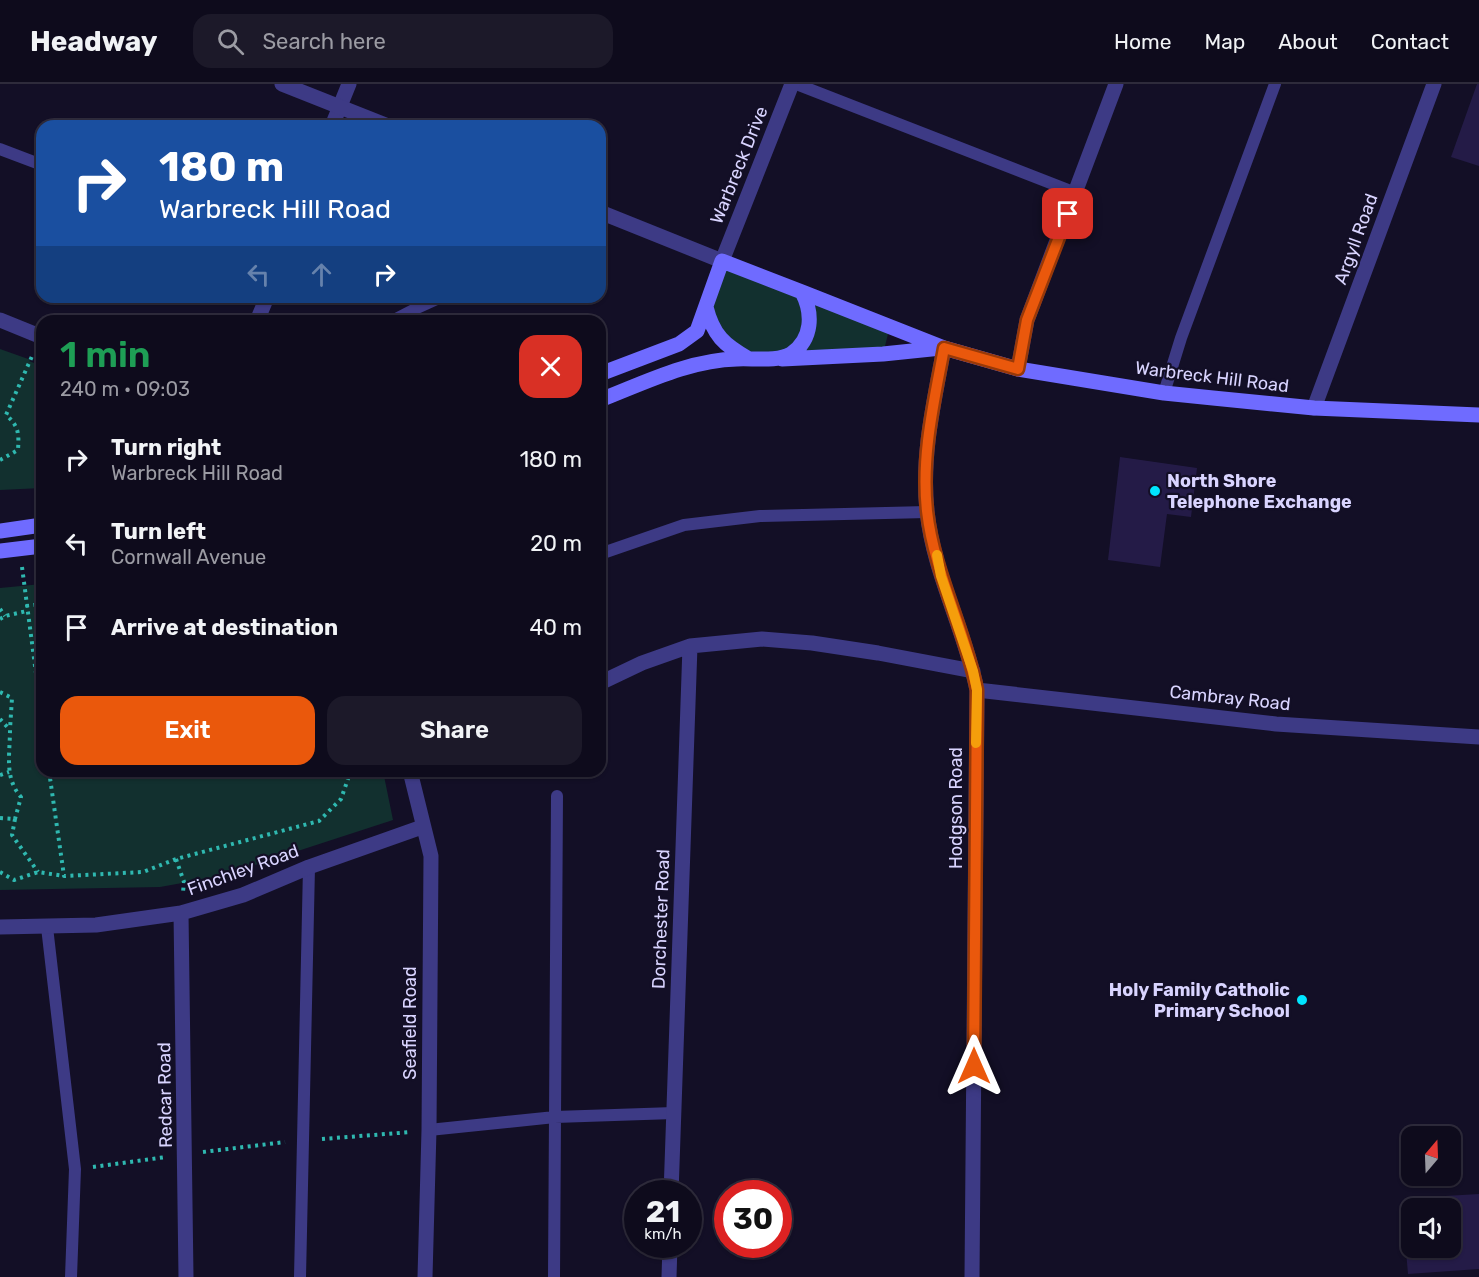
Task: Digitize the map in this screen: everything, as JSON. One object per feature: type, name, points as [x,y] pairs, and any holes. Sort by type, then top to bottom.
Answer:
[{"type":"main road","name":"Warbreck Hill Road","points":[[722,261],[944,348],[1018,369],[1164,393],[1314,408],[1479,415]]},
{"type":"main road","points":[[606,372],[679,344],[697,331],[722,261]]},
{"type":"main road","points":[[781,359],[793,353],[802,343],[808,331],[810,314],[802,292]]},
{"type":"main road","points":[[705,307],[711,326],[725,345],[749,359]]},
{"type":"main road","name":"Warbreck Hill Road","points":[[606,398],[694,365],[714,360],[883,354],[944,348]]},
{"type":"main road","points":[[0,531],[36,526]]},
{"type":"main road","points":[[0,551],[36,547]]},
{"type":"street","points":[[282,84],[374,120]]},
{"type":"street","points":[[334,120],[349,84]]},
{"type":"street","name":"Warbreck Drive","points":[[722,261],[794,84]]},
{"type":"street","points":[[1018,369],[1027,320],[1116,84]]},
{"type":"street","name":"Argyll Road","points":[[1314,408],[1434,84]]},
{"type":"street","points":[[606,214],[722,261]]},
{"type":"street","points":[[0,320],[36,335]]},
{"type":"street","name":"Hodgson Road","points":[[944,348],[925,464],[927,512],[941,576],[973,671],[977,690],[972,1277]]},
{"type":"street","points":[[606,680],[642,663],[690,646],[762,639],[802,642],[878,653],[973,671]]},
{"type":"street","name":"Dorchester Road","points":[[672,1180],[690,646]]},
{"type":"street","name":"Cambray Road","points":[[977,690],[1276,724],[1479,737]]},
{"type":"street","name":"Seafield Road","points":[[411,777],[431,856],[429,1130],[424,1277]]},
{"type":"street","name":"Finchley Road","points":[[0,927],[96,925],[181,913],[243,895],[309,867],[422,827]]},
{"type":"street","name":"Redcar Road","points":[[181,913],[186,1277]]},
{"type":"street","points":[[669,1277],[670,1258]]},
{"type":"lane","points":[[794,84],[1076,193]]},
{"type":"lane","points":[[1164,393],[1181,338],[1275,84]]},
{"type":"lane","points":[[0,149],[36,163]]},
{"type":"lane","points":[[401,315],[419,303]]},
{"type":"lane","points":[[606,552],[684,525],[760,516],[927,512]]},
{"type":"lane","points":[[554,1277],[557,796]]},
{"type":"lane","points":[[300,1277],[309,867]]},
{"type":"lane","points":[[47,927],[75,1169],[70,1277]]},
{"type":"lane","points":[[429,1130],[555,1117],[674,1113]]},
{"type":"path","points":[[6,415],[36,348]]},
{"type":"path","points":[[0,412],[15,423],[20,431],[18,450],[0,460]]},
{"type":"path","points":[[25,587],[36,675]]},
{"type":"path","points":[[0,619],[36,606]]},
{"type":"path","points":[[0,609],[5,616]]},
{"type":"path","points":[[0,692],[12,698],[9,771],[12,787],[21,797],[12,835],[38,872]]},
{"type":"path","points":[[0,719],[9,730]]},
{"type":"path","points":[[0,775],[9,771]]},
{"type":"path","points":[[50,777],[63,876]]},
{"type":"path","points":[[0,872],[14,880],[38,872],[63,876],[143,872],[176,859],[319,821],[341,799],[349,777]]},
{"type":"path","points":[[0,818],[15,819]]},
{"type":"path","points":[[176,859],[184,882]]},
{"type":"path","points":[[75,1169],[185,1154]]},
{"type":"green space","points":[[722,261],[890,326],[883,354],[741,355],[706,307]]},
{"type":"green space","points":[[0,349],[36,364],[36,488],[0,490]]},
{"type":"green space","points":[[36,585],[36,777],[384,777],[393,820],[221,876],[160,887],[0,890],[0,588]]},
{"type":"building","points":[[1477,84],[1479,84],[1479,166],[1451,157]]},
{"type":"building","name":"North Shore Telephone Exchange","points":[[1120,457],[1197,468],[1191,517],[1167,514],[1160,567],[1108,560]]},
{"type":"building","points":[[1479,1194],[1479,1269],[1408,1274],[1407,1258],[1461,1258],[1461,1198],[1445,1198],[1445,1196]]},
{"type":"slow traffic","points":[[937,555],[941,576],[973,671],[977,690],[976,743]]},
{"type":"place","name":"North Shore Telephone Exchange","points":[[1155,491]]},
{"type":"place","name":"Holy Family Catholic Primary School","points":[[1302,1000]]},
{"type":"route","points":[[974,1066],[977,690],[973,671],[941,576],[927,512],[925,464],[944,348],[1018,369],[1027,320],[1068,214]]}]
